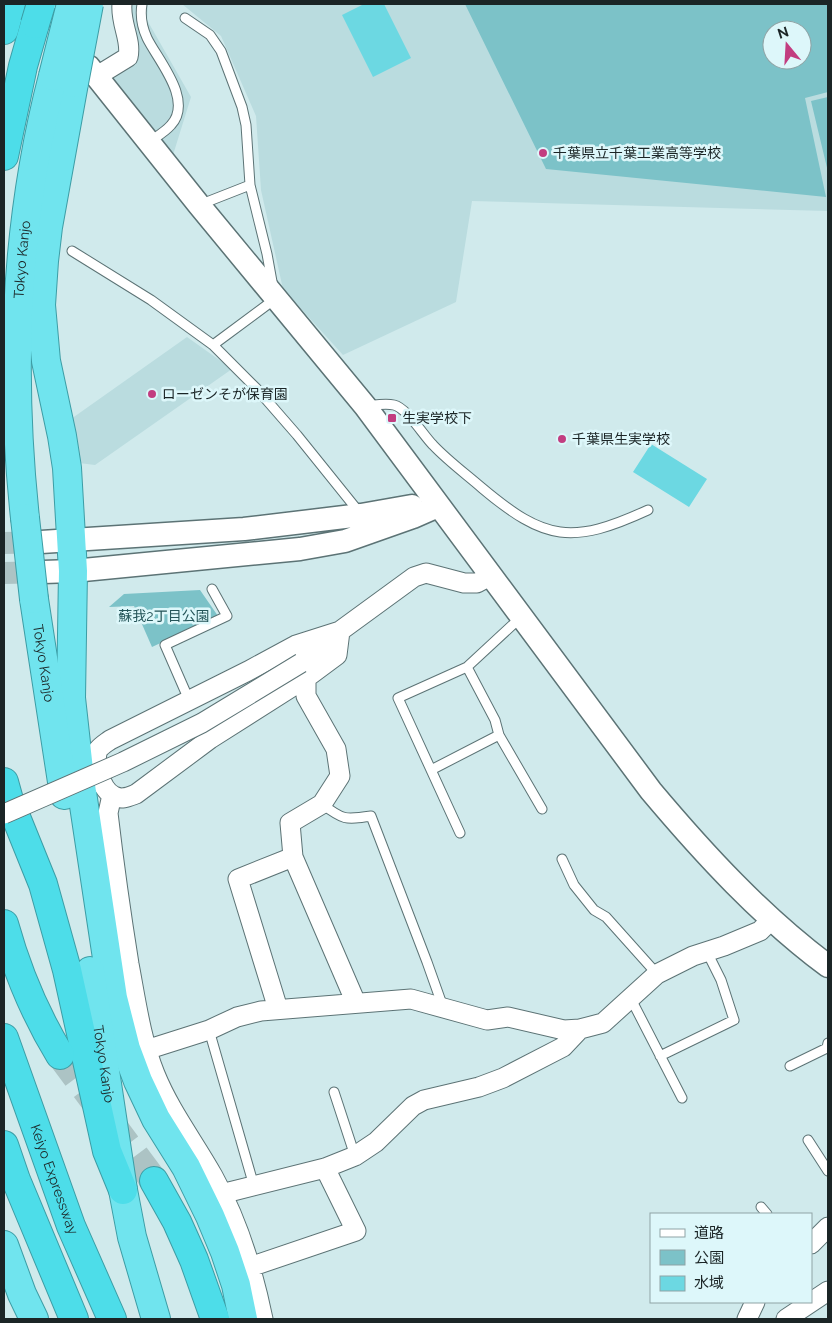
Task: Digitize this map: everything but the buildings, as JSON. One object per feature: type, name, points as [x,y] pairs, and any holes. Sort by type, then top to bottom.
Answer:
[{"type":"highway","points":[[4,30],[11,4]]},
{"type":"highway","name":"Tokyo Kanjo","points":[[71,4],[78,75],[43,116],[22,244],[16,363],[17,418],[34,599],[123,1190],[132,1237],[156,1319]]},
{"type":"highway","points":[[89,4],[78,75],[46,244],[41,304],[46,361],[67,468],[73,571],[71,698],[80,779],[113,998],[126,1049],[138,1081],[156,1119],[186,1167],[210,1216],[236,1285],[243,1319]]},
{"type":"highway","points":[[4,156],[24,66],[38,14]]},
{"type":"highway","points":[[4,782],[9,800],[43,884],[72,988],[107,1151],[123,1190]]},
{"type":"highway","points":[[4,924],[13,956],[27,992],[43,1027],[60,1055]]},
{"type":"highway","name":"Keiyo Expressway","points":[[4,1038],[71,1226],[112,1319]]},
{"type":"highway","points":[[4,1145],[16,1180],[74,1319]]},
{"type":"highway","points":[[154,1180],[177,1222],[194,1260],[216,1319]]},
{"type":"highway","points":[[4,1245],[24,1307],[34,1319]]},
{"type":"street","points":[[122,4],[121,15],[130,47],[128,57],[78,75],[149,142],[364,406],[651,791],[695,843],[772,919],[828,966]]},
{"type":"street","points":[[41,542],[244,529],[361,515],[409,506],[438,506]]},
{"type":"street","points":[[43,572],[73,571],[300,549],[345,541],[438,506]]},
{"type":"street","points":[[340,631],[296,645],[110,740],[99,748],[95,760],[103,785],[112,795],[124,798],[136,794],[303,670],[340,631],[414,577],[426,573],[464,584],[477,583],[490,576]]},
{"type":"street","points":[[303,670],[306,696],[336,749],[340,776],[322,804],[290,823],[293,857],[356,1003]]},
{"type":"street","points":[[4,814],[122,762],[303,670]]},
{"type":"street","points":[[112,795],[108,813],[109,823],[130,968],[146,1050],[168,1103],[214,1177],[237,1229],[250,1267],[263,1319]]},
{"type":"street","points":[[278,1009],[238,879],[293,857]]},
{"type":"street","points":[[146,1050],[209,1030],[236,1017],[261,1011],[411,999],[443,1006],[487,1020],[508,1017],[564,1030],[580,1030],[604,1023],[657,974],[693,956],[724,946],[760,930],[772,919]]},
{"type":"street","points":[[221,1194],[325,1168],[354,1156],[376,1142],[412,1106],[424,1100],[479,1087],[503,1078],[563,1047],[580,1030]]},
{"type":"street","points":[[250,1267],[356,1231],[325,1168]]},
{"type":"street","points":[[812,1243],[828,1228]]},
{"type":"street","points":[[812,1302],[828,1291]]},
{"type":"street","points":[[747,1319],[755,1303]]},
{"type":"street","points":[[786,1319],[810,1303]]},
{"type":"lane","points":[[142,4],[140,14],[147,39],[170,75],[178,102],[177,115],[172,125],[149,142]]},
{"type":"lane","points":[[185,18],[210,35],[221,51],[242,107],[246,125],[250,185],[267,254],[275,299],[213,345]]},
{"type":"lane","points":[[199,205],[250,185]]},
{"type":"lane","points":[[72,251],[152,300],[213,345],[257,389],[297,435],[361,515]]},
{"type":"lane","points":[[364,406],[396,405],[407,414],[443,455],[506,507],[535,526],[552,532],[572,534],[596,529],[648,510]]},
{"type":"lane","points":[[189,700],[165,646],[227,616],[212,589]]},
{"type":"lane","points":[[460,833],[398,698],[467,667],[522,616]]},
{"type":"lane","points":[[467,667],[495,720],[499,735],[542,809]]},
{"type":"lane","points":[[431,770],[499,735]]},
{"type":"lane","points":[[322,804],[341,818],[353,819],[371,816],[443,1006]]},
{"type":"lane","points":[[562,859],[574,885],[594,910],[606,918],[657,974]]},
{"type":"lane","points":[[660,1056],[734,1020],[721,980],[707,952]]},
{"type":"lane","points":[[631,999],[682,1098]]},
{"type":"lane","points":[[209,1030],[254,1186]]},
{"type":"lane","points":[[790,1066],[827,1048],[828,1043]]},
{"type":"lane","points":[[334,1092],[354,1156]]},
{"type":"lane","points":[[808,1140],[828,1171]]},
{"type":"lane","points":[[761,1206],[766,1213]]},
{"type":"shaded area","points":[[125,4],[148,4],[147,20],[191,97],[173,155],[112,80],[135,54]]},
{"type":"shaded area","name":"千葉県立千葉工業高等学校","points":[[182,4],[828,4],[828,211],[472,201],[456,302],[343,355],[283,289],[261,190],[256,116],[221,36]]},
{"type":"shaded area","name":"ローゼンそが保育園","points":[[187,337],[232,369],[95,465],[79,463],[71,419]]},
{"type":"green space","points":[[465,4],[828,4],[828,92],[805,98],[826,197],[546,169]]},
{"type":"green space","points":[[828,97],[828,172],[811,101]]},
{"type":"green space","name":"蘇我2丁目公園","points":[[200,590],[218,616],[152,647],[134,606],[109,607],[124,594]]},
{"type":"water","points":[[364,4],[384,4],[411,58],[373,77],[342,15]]},
{"type":"water","points":[[651,444],[707,479],[689,507],[633,472]]},
{"type":"tunnel","points":[[4,543],[41,542]]},
{"type":"tunnel","points":[[4,573],[43,572]]},
{"type":"tunnel","points":[[60,1055],[154,1181]]},
{"type":"place","name":"千葉県立千葉工業高等学校","points":[[543,153]]},
{"type":"place","name":"ローゼンそが保育園","points":[[152,394]]},
{"type":"place","name":"生実学校下","points":[[392,418]]},
{"type":"place","name":"千葉県生実学校","points":[[562,439]]}]
